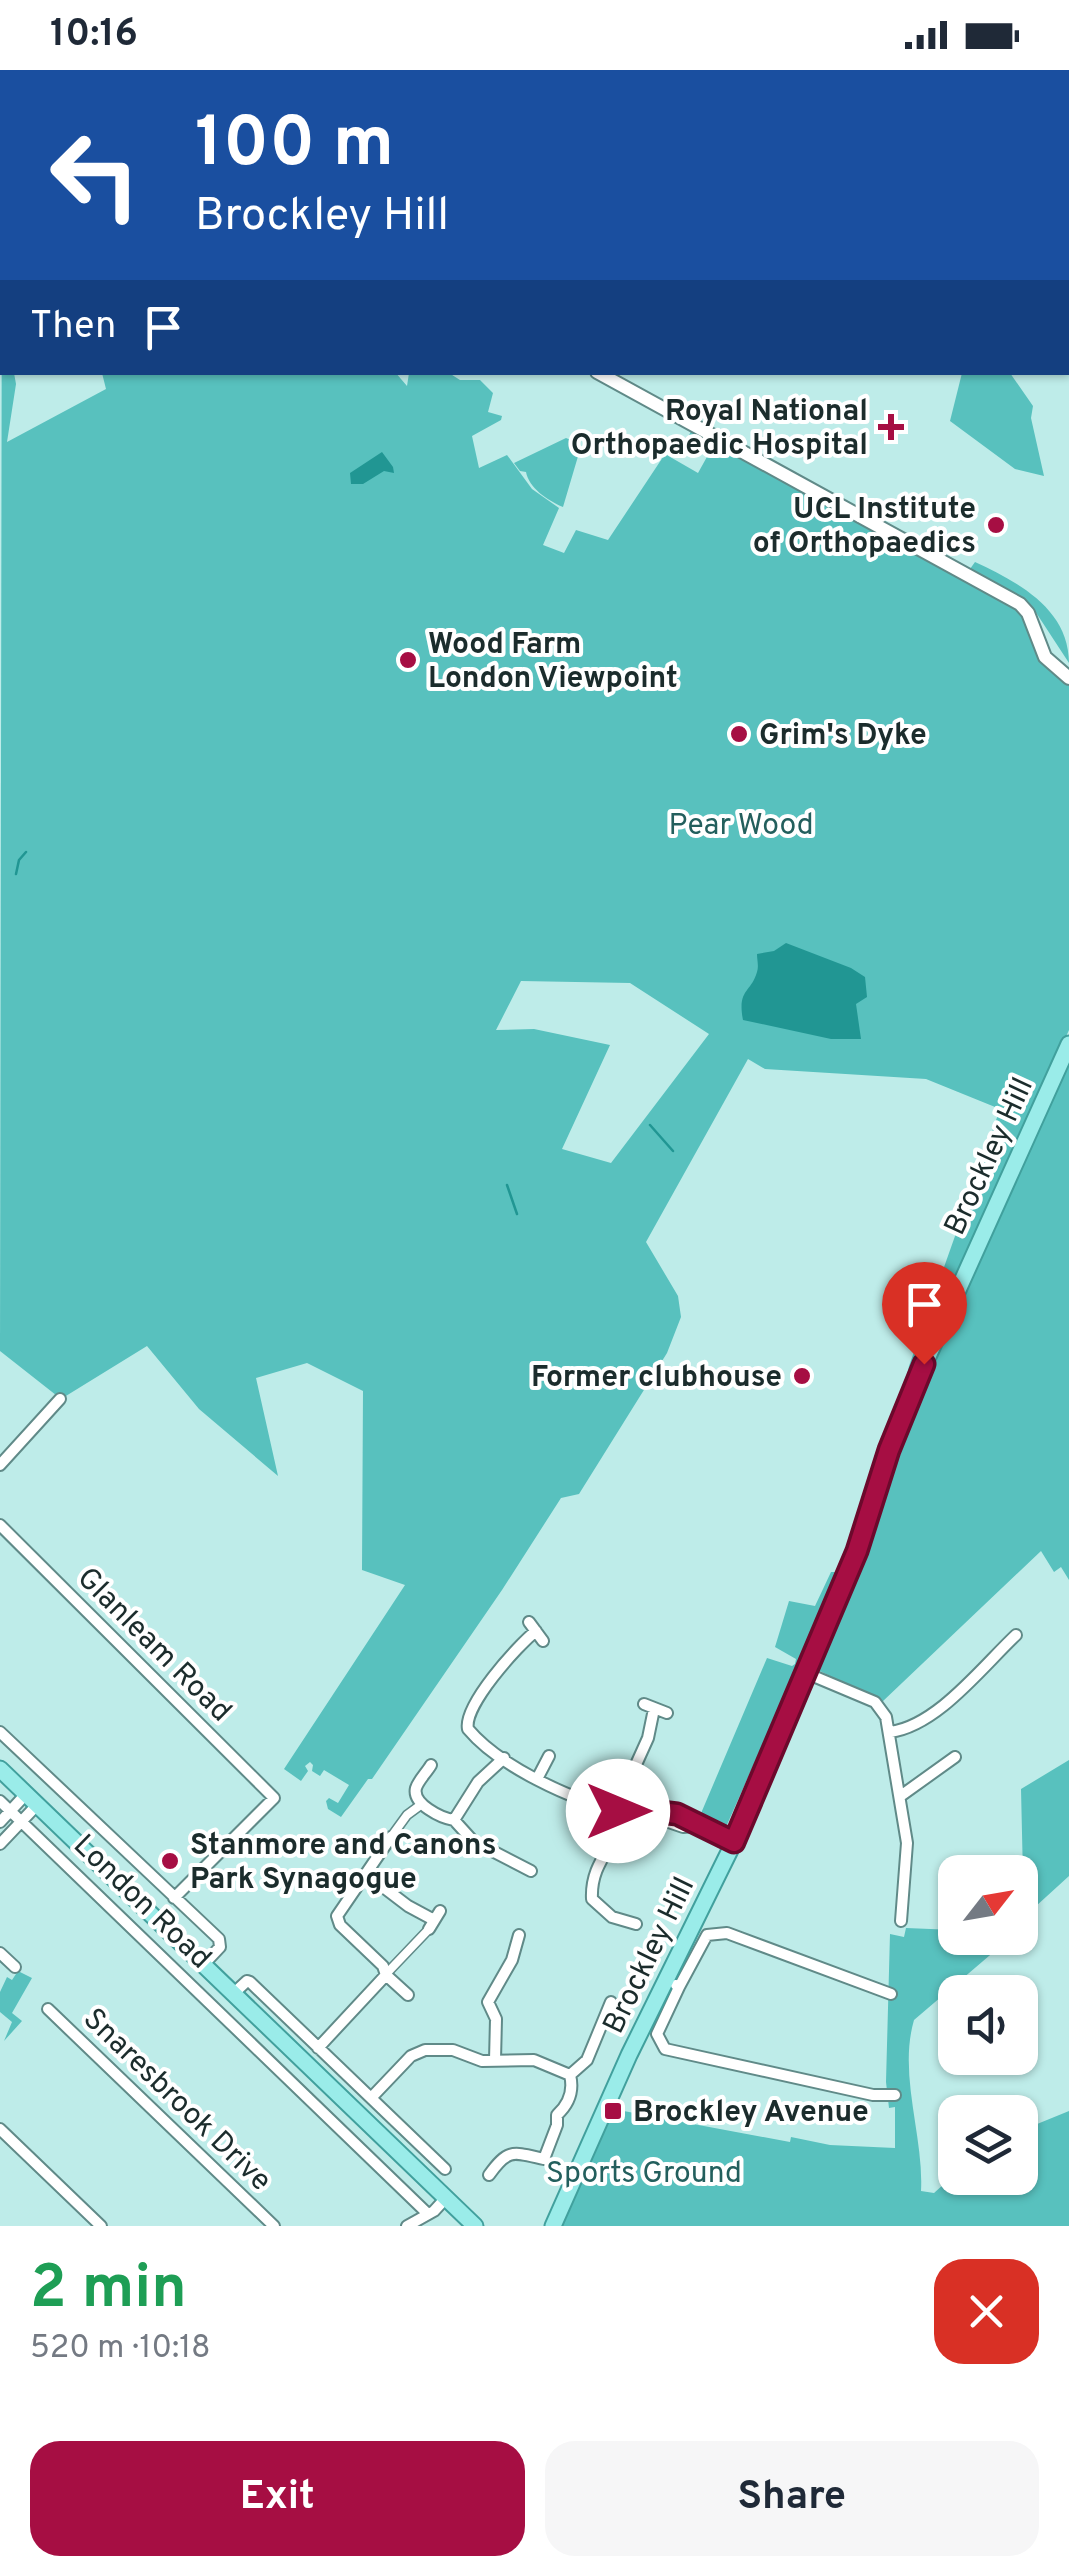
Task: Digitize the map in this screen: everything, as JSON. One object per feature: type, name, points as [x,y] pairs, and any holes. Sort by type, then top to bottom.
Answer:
[{"type":"main road","name":"Brockley Hill","points":[[553,2226],[629,2055],[672,1984],[734,1842],[857,1551],[912,1392],[1069,1044]]},
{"type":"main road","name":"London Road","points":[[0,1769],[475,2226]]},
{"type":"street","points":[[602,375],[1020,604],[1028,613],[1045,657],[1069,678]]},
{"type":"street","points":[[0,1465],[60,1399]]},
{"type":"street","name":"Glanleam Road","points":[[0,1525],[274,1798],[174,1898]]},
{"type":"street","points":[[536,1632],[520,1643],[490,1682],[466,1721],[471,1733],[537,1779],[599,1806],[670,1812],[734,1842]]},
{"type":"street","points":[[890,1732],[916,1724],[949,1702],[1016,1635]]},
{"type":"street","points":[[806,1673],[875,1702],[886,1716],[907,1842],[901,1921]]},
{"type":"street","points":[[636,1924],[612,1917],[592,1898],[597,1867],[618,1830],[634,1769],[648,1738],[649,1706],[667,1713]]},
{"type":"street","name":"London Road","points":[[0,1732],[221,1943],[203,1965]]},
{"type":"street","points":[[537,1779],[549,1756]]},
{"type":"street","points":[[902,1796],[955,1757]]},
{"type":"street","points":[[454,1820],[478,1782],[504,1758]]},
{"type":"street","points":[[431,1765],[416,1788],[422,1804],[454,1820],[473,1841],[531,1871]]},
{"type":"street","points":[[0,1822],[10,1811],[32,1800]]},
{"type":"street","points":[[0,1844],[21,1822],[32,1800]]},
{"type":"street","name":"London Road","points":[[0,1802],[428,2214]]},
{"type":"street","points":[[408,1995],[337,1919],[390,1837],[407,1815],[422,1804]]},
{"type":"street","points":[[318,2048],[434,1920],[366,1874]]},
{"type":"street","points":[[891,1994],[715,1932],[707,1935],[672,1984],[657,2034],[665,2048],[873,2095],[895,2095]]},
{"type":"street","points":[[495,2060],[496,2019],[488,2002],[512,1960],[520,1935]]},
{"type":"street","points":[[0,1954],[15,1967]]},
{"type":"street","name":"London Road","points":[[233,1994],[250,1982],[371,2098],[441,2166],[424,2178]]},
{"type":"street","points":[[570,2076],[586,2060],[609,2007],[596,2006]]},
{"type":"street","name":"Snaresbrook Drive","points":[[48,2009],[274,2226]]},
{"type":"street","points":[[249,2040],[264,2024]]},
{"type":"street","points":[[371,2098],[420,2051],[441,2049],[477,2060],[534,2060],[570,2076]]},
{"type":"street","points":[[489,2175],[498,2159],[506,2155],[544,2159],[557,2126],[557,2115],[565,2108],[573,2089],[570,2076]]},
{"type":"street","points":[[0,2129],[101,2226]]},
{"type":"street","points":[[407,2226],[446,2199]]},
{"type":"green space","name":"Pear Wood","points":[[2,375],[14,375],[16,384],[7,442],[106,389],[102,375],[398,375],[407,386],[409,375],[452,375],[460,380],[480,380],[493,393],[488,412],[502,416],[472,436],[479,468],[507,455],[532,489],[559,508],[543,545],[564,553],[576,530],[608,540],[665,454],[698,473],[708,455],[687,440],[691,431],[1021,611],[1042,663],[1069,685],[1069,1030],[908,1384],[905,1383],[909,1366],[1000,1109],[926,1079],[765,1069],[748,1059],[646,1242],[678,1296],[681,1317],[667,1353],[579,1494],[561,1498],[372,1779],[368,1779],[341,1817],[328,1809],[326,1801],[329,1798],[338,1803],[349,1785],[324,1770],[320,1776],[312,1771],[310,1762],[301,1781],[284,1769],[405,1585],[362,1570],[363,1391],[307,1363],[256,1378],[278,1476],[199,1409],[147,1346],[61,1399],[0,1351]],"holes":[[[521,981],[630,983],[709,1034],[611,1163],[562,1149],[610,1045],[534,1029],[496,1030]]]},
{"type":"green space","points":[[962,375],[1011,375],[1033,406],[1031,418],[1044,476],[1015,469],[950,421]]},
{"type":"green space","points":[[566,438],[578,443],[579,453],[563,507],[540,493],[526,472],[514,463]]},
{"type":"green space","points":[[975,562],[1024,589],[1051,613],[1067,644],[1069,663],[1033,608],[970,569]]},
{"type":"green space","points":[[1069,1064],[1069,1580],[1061,1567],[1054,1572],[1041,1551],[882,1702],[814,1668],[895,1447]]},
{"type":"green space","points":[[831,1572],[839,1572],[726,1827],[699,1818],[767,1658],[795,1664],[796,1659],[775,1647],[789,1601],[815,1606]]},
{"type":"green space","points":[[1069,1760],[1069,1876],[1038,1904],[1038,1855],[1022,1855],[1021,1789]]},
{"type":"green space","name":"Sports Ground","points":[[906,1928],[938,1929],[938,1955],[990,1955],[967,1975],[938,1975],[938,2000],[914,2020],[909,2062],[921,2191],[934,2193],[938,2189],[938,2195],[1038,2195],[1038,2124],[1069,2111],[1069,2226],[560,2226],[613,2109],[790,2142],[791,2137],[830,2145],[895,2148],[895,2107],[889,2108],[886,2082],[890,1934],[904,1937]]},
{"type":"green space","points":[[18,1971],[32,1978],[12,2013],[22,2021],[4,2041],[12,2022],[0,2012],[0,1992],[7,1977],[12,1980]]},
{"type":"shaded area","points":[[382,452],[394,473],[384,471],[363,484],[351,484],[350,473]]},
{"type":"shaded area","points":[[786,943],[865,977],[867,997],[856,1004],[861,1039],[831,1039],[743,1020],[743,997],[757,972],[757,954],[774,951]]},
{"type":"waterway","points":[[16,874],[19,860],[26,852]]},
{"type":"waterway","points":[[650,1125],[673,1151]]},
{"type":"waterway","points":[[507,1185],[517,1214]]},
{"type":"place","name":"Royal National Orthopaedic Hospital","points":[[891,427]]},
{"type":"place","name":"UCL Institute of Orthopaedics","points":[[996,525]]},
{"type":"place","name":"Wood Farm London Viewpoint","points":[[408,660]]},
{"type":"place","name":"Grim's Dyke","points":[[739,734]]},
{"type":"place","name":"Former clubhouse","points":[[802,1376]]},
{"type":"place","name":"Stanmore and Canons Park Synagogue","points":[[170,1861]]},
{"type":"place","name":"Brockley Avenue","points":[[613,2111]]},
{"type":"route","points":[[618,1811],[624,1804],[628,1808],[670,1812],[734,1842],[857,1551],[889,1450],[924,1364]]}]
